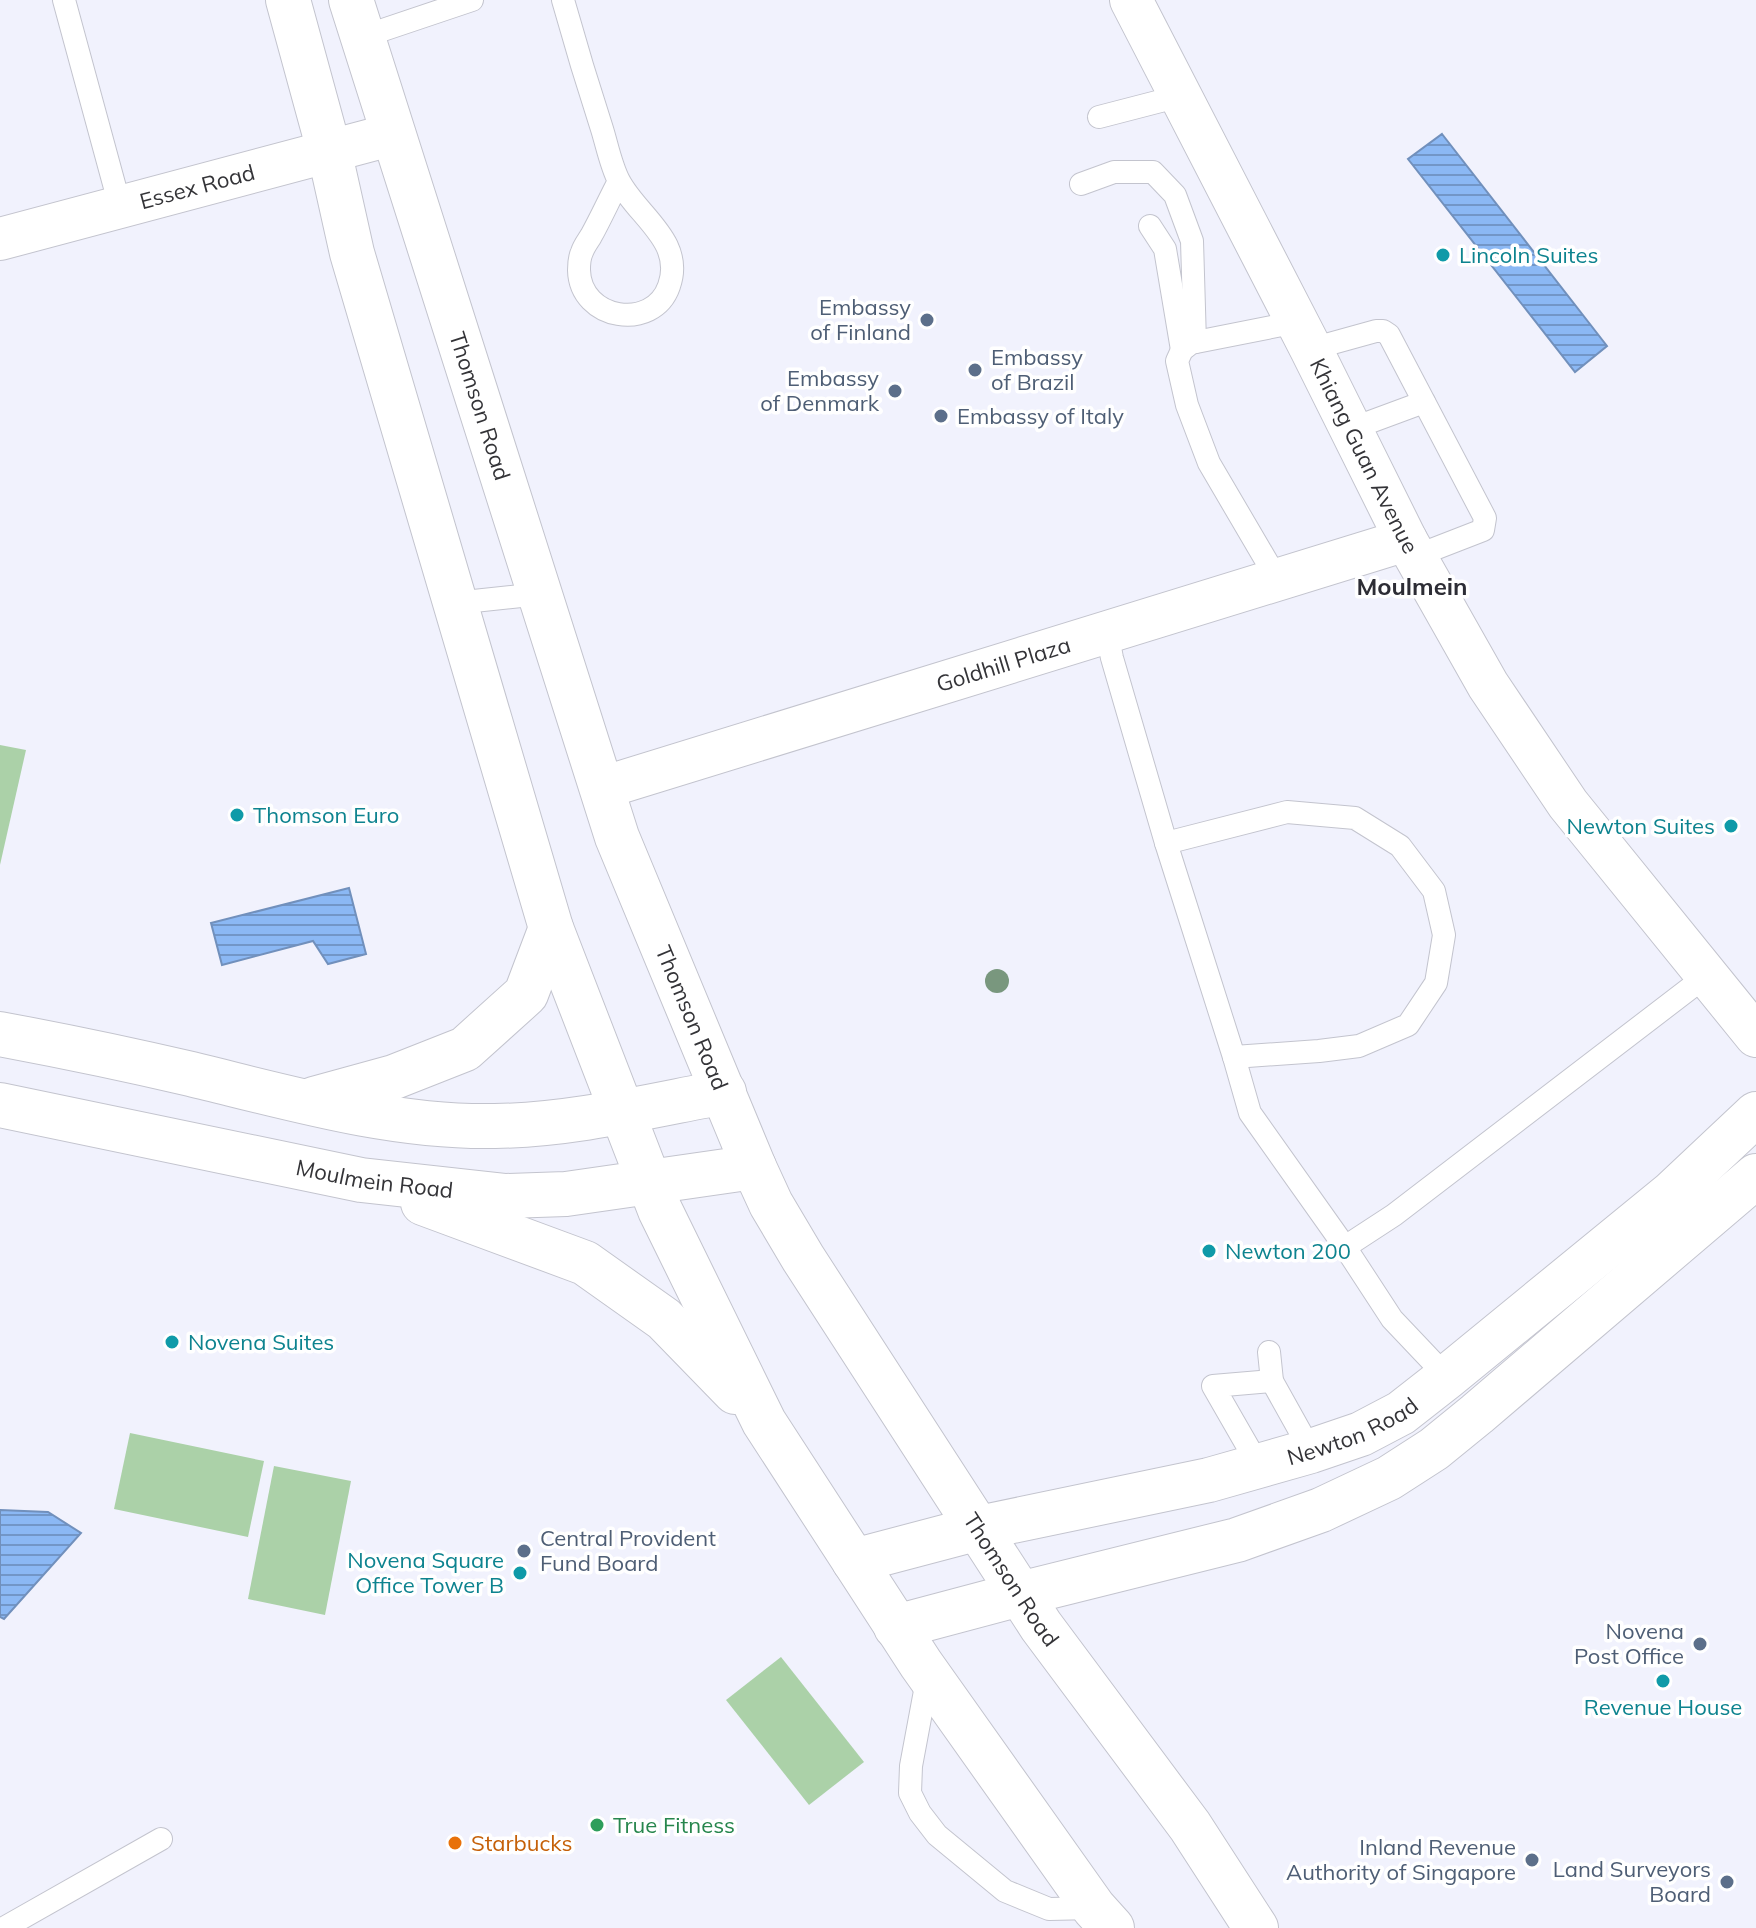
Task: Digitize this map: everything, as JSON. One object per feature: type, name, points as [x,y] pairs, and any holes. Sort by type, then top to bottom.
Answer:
[{"type":"main road","points":[[288,0],[329,150],[352,253],[551,928],[648,1182],[764,1422],[928,1674],[1103,1918]]},
{"type":"main road","name":"Thomson Road","points":[[357,18],[617,837],[771,1204],[1041,1626],[1190,1826],[1256,1928]]},
{"type":"main road","points":[[304,1102],[394,1077],[465,1049],[526,994],[551,928]]},
{"type":"main road","points":[[0,1034],[129,1059],[304,1102],[452,1125],[548,1123],[724,1092]]},
{"type":"main road","name":"Moulmein Road","points":[[0,1105],[361,1180],[506,1196],[566,1194],[754,1167]]},
{"type":"main road","name":"Newton Road","points":[[854,1561],[979,1528],[1209,1480],[1361,1434],[1401,1413],[1447,1377],[1672,1193],[1756,1114]]},
{"type":"main road","points":[[896,1627],[1237,1540],[1321,1510],[1389,1478],[1434,1449],[1477,1414],[1756,1176]]},
{"type":"main road","points":[[361,1180],[585,1263],[664,1319],[764,1422]]},
{"type":"street","name":"Khiang Guan Avenue","points":[[1131,0],[1411,548],[1488,685],[1568,804],[1756,1036]]},
{"type":"street","name":"Essex Road","points":[[0,239],[394,134]]},
{"type":"street","name":"Goldhill Plaza","points":[[602,788],[1277,579],[1411,548]]},
{"type":"lane","points":[[64,0],[120,206]]},
{"type":"lane","points":[[357,18],[472,0]]},
{"type":"lane","points":[[568,1],[619,181],[664,240],[672,256],[673,273],[668,290],[657,304],[642,313],[625,316],[607,312],[592,302],[583,287],[579,270],[581,252],[619,181]]},
{"type":"lane","points":[[1099,117],[1180,96]]},
{"type":"lane","points":[[1081,184],[1114,172],[1153,172],[1175,195],[1192,241],[1189,346],[1177,361],[1187,405],[1209,463],[1277,579]]},
{"type":"lane","points":[[1150,226],[1165,249],[1189,346]]},
{"type":"lane","points":[[1189,346],[1376,331],[1389,335],[1486,525],[1483,530],[1411,548]]},
{"type":"lane","points":[[1351,429],[1424,402]]},
{"type":"lane","points":[[455,603],[540,594]]},
{"type":"lane","points":[[1107,633],[1166,843],[1250,1113],[1392,1319],[1447,1377]]},
{"type":"lane","points":[[1166,843],[1287,812],[1355,818],[1400,846],[1434,891],[1444,935],[1436,983],[1408,1025],[1359,1046],[1234,1057]]},
{"type":"lane","points":[[1345,1247],[1394,1215],[1706,976]]},
{"type":"lane","points":[[1269,1352],[1272,1381],[1311,1451]]},
{"type":"lane","points":[[1259,1466],[1213,1386],[1272,1381]]},
{"type":"lane","points":[[928,1674],[911,1766],[910,1793],[920,1813],[937,1835],[1005,1891],[1049,1909],[1103,1918]]},
{"type":"lane","points":[[4,1928],[161,1839]]},
{"type":"green space","points":[[0,745],[26,750],[0,865]]},
{"type":"green space","points":[[130,1433],[264,1461],[248,1537],[114,1509]]},
{"type":"green space","points":[[274,1466],[351,1481],[325,1615],[248,1599]]},
{"type":"green space","points":[[781,1657],[864,1762],[809,1805],[726,1700]]},
{"type":"water","points":[[1442,134],[1607,346],[1575,372],[1408,159]]},
{"type":"water","points":[[349,888],[366,954],[328,964],[313,941],[222,965],[211,923]]},
{"type":"water","points":[[0,1510],[48,1512],[81,1533],[4,1619],[0,1617]]},
{"type":"place","name":"Lincoln Suites","points":[[1443,255]]},
{"type":"place","name":"Embassy of Finland","points":[[927,320]]},
{"type":"place","name":"Embassy of Brazil","points":[[975,370]]},
{"type":"place","name":"Embassy of Denmark","points":[[895,391]]},
{"type":"place","name":"Embassy of Italy","points":[[941,416]]},
{"type":"place","name":"Thomson Euro","points":[[237,815]]},
{"type":"place","name":"Newton Suites","points":[[1731,826]]},
{"type":"place","name":"Newton 200","points":[[1209,1251]]},
{"type":"place","name":"Novena Suites","points":[[172,1342]]},
{"type":"place","name":"Central Provident Fund Board","points":[[524,1551]]},
{"type":"place","name":"Novena Square Office Tower B","points":[[520,1573]]},
{"type":"place","name":"Novena Post Office","points":[[1700,1644]]},
{"type":"place","name":"Revenue House","points":[[1663,1681]]},
{"type":"place","name":"True Fitness","points":[[597,1825]]},
{"type":"place","name":"Starbucks","points":[[455,1843]]},
{"type":"place","name":"Inland Revenue Authority of Singapore","points":[[1532,1860]]},
{"type":"place","name":"Land Surveyors Board","points":[[1727,1882]]},
{"type":"district","name":"Moulmein","points":[[1412,586]]}]
